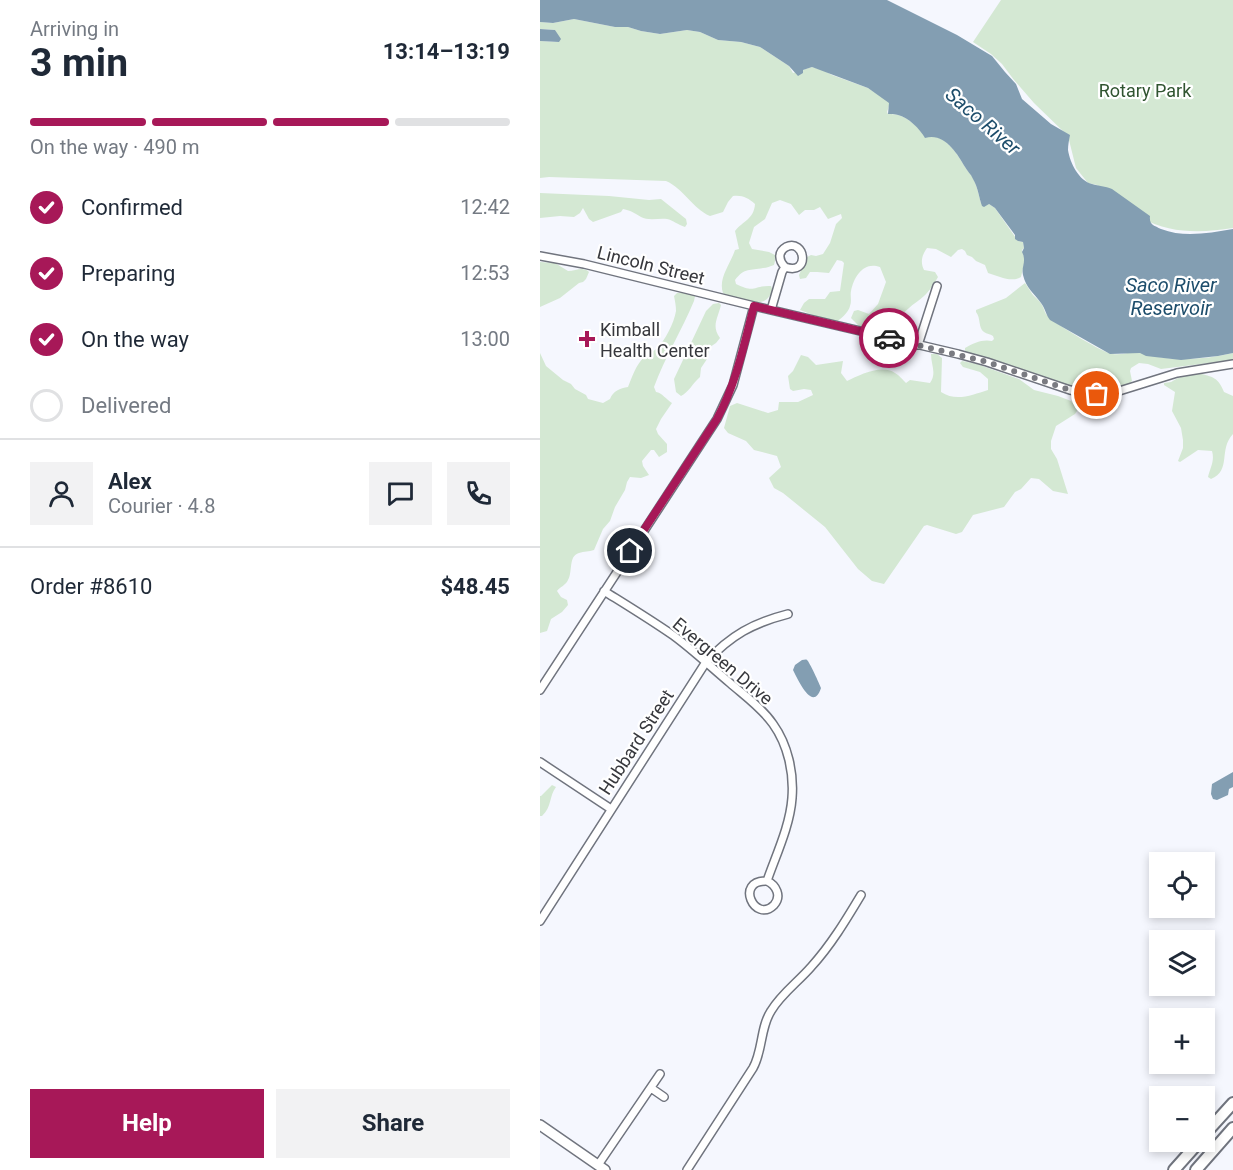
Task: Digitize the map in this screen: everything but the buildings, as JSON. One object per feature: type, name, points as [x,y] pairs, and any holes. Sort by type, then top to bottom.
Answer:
[{"type":"highway","points":[[1215,1123],[1233,1103]]},
{"type":"highway","points":[[1196,1170],[1233,1128]]},
{"type":"highway","points":[[1174,1170],[1190,1152]]},
{"type":"main road","points":[[540,1125],[601,1168]]},
{"type":"street","name":"Lincoln Street","points":[[540,256],[584,264],[987,362],[1064,388],[1093,394],[1116,392],[1177,373],[1233,364]]},
{"type":"street","points":[[771,310],[779,278],[785,267]]},
{"type":"street","points":[[918,345],[937,286]]},
{"type":"street","points":[[540,690],[717,419],[739,367],[754,306]]},
{"type":"street","name":"Evergreen Drive","points":[[604,591],[675,637],[706,662],[757,707],[778,732],[788,757],[792,784],[791,806],[767,881]]},
{"type":"street","name":"Hubbard Street","points":[[540,921],[706,662],[735,636],[759,623],[788,614]]},
{"type":"street","points":[[540,762],[611,809]]},
{"type":"street","name":"Evergreen Drive","points":[[767,881],[776,888],[777,900],[771,907],[760,909],[750,900],[751,888],[756,883],[767,881]]},
{"type":"street","points":[[687,1170],[753,1068],[763,1027],[770,1012],[782,996],[825,951],[861,895]]},
{"type":"street","points":[[601,1168],[660,1074]]},
{"type":"street","points":[[651,1088],[664,1097]]},
{"type":"green space","name":"Rotary Park","points":[[1001,0],[1233,0],[1233,228],[1186,231],[1164,227],[1142,218],[1097,185],[1088,183],[1076,168],[1068,136],[1034,103],[1002,64],[973,42]]},
{"type":"green space","points":[[574,19],[660,34],[687,30],[700,32],[718,40],[741,42],[760,47],[789,66],[793,73],[812,67],[868,88],[890,103],[888,114],[906,118],[925,137],[938,138],[954,150],[973,178],[981,203],[995,208],[1018,241],[1023,242],[1022,250],[1025,260],[1021,277],[1009,279],[988,273],[985,265],[967,255],[962,249],[951,257],[936,249],[927,248],[922,259],[924,270],[935,272],[938,277],[926,294],[902,315],[898,324],[902,327],[902,335],[860,327],[851,318],[854,311],[869,314],[878,304],[886,282],[880,267],[869,266],[857,275],[851,291],[849,308],[844,316],[834,323],[800,310],[809,299],[825,299],[830,292],[840,291],[844,263],[837,260],[829,273],[810,272],[806,278],[800,279],[799,275],[807,257],[823,254],[830,243],[836,224],[842,218],[841,214],[828,219],[820,207],[805,210],[799,215],[791,204],[780,200],[772,203],[765,219],[754,227],[749,243],[752,249],[775,255],[774,265],[745,271],[735,280],[736,284],[751,289],[771,286],[773,292],[767,299],[758,302],[739,299],[723,293],[723,277],[735,250],[739,249],[735,231],[754,209],[755,204],[750,200],[733,196],[723,212],[710,216],[666,181],[540,178],[540,41],[559,42],[555,30],[540,29],[540,22],[553,23]]},
{"type":"green space","points":[[540,193],[661,199],[686,219],[687,224],[685,227],[667,219],[644,218],[623,209],[621,212],[593,222],[583,208],[574,217],[540,218]]},
{"type":"green space","points":[[540,262],[555,263],[568,271],[582,269],[589,272],[583,282],[560,298],[540,307]]},
{"type":"green space","points":[[1025,283],[1049,318],[1109,353],[1137,352],[1163,358],[1187,359],[1233,353],[1233,360],[1161,369],[1139,363],[1131,368],[1132,381],[1128,385],[1098,391],[1073,387],[965,353],[965,348],[981,341],[994,339],[982,330],[976,310],[1006,298]]},
{"type":"green space","points":[[677,293],[689,293],[695,296],[654,387],[656,392],[672,403],[656,429],[667,444],[667,452],[659,457],[654,450],[651,450],[642,461],[649,475],[641,478],[630,477],[594,550],[579,553],[573,557],[568,580],[557,591],[567,600],[568,605],[551,619],[547,631],[540,633],[540,353],[546,366],[563,380],[586,395],[588,399],[603,403],[610,399],[617,390],[628,387],[641,360],[663,341],[675,316],[674,296]]},
{"type":"green space","points":[[713,304],[721,305],[716,330],[720,338],[710,347],[707,359],[701,368],[700,377],[681,396],[676,392],[674,379],[706,311]]},
{"type":"green space","points":[[931,354],[937,354],[942,358],[941,392],[952,397],[964,397],[988,390],[988,379],[980,372],[963,367],[960,363],[962,361],[1019,379],[1034,390],[1058,396],[1071,401],[1076,406],[1075,414],[1056,426],[1051,441],[1051,449],[1057,459],[1068,494],[1053,491],[1039,479],[1031,478],[1015,492],[1004,507],[973,515],[962,532],[956,534],[924,526],[884,584],[872,581],[858,569],[825,527],[774,488],[769,478],[781,467],[777,456],[754,450],[746,441],[728,433],[724,428],[730,406],[737,403],[768,413],[778,410],[779,402],[798,402],[813,395],[811,390],[793,391],[790,389],[788,376],[801,355],[808,357],[816,365],[843,361],[841,373],[847,381],[871,371],[883,370],[896,374],[906,383],[910,380],[930,383],[933,372]]},
{"type":"green space","points":[[1198,373],[1214,378],[1220,383],[1224,392],[1233,396],[1233,434],[1226,447],[1221,470],[1211,479],[1208,477],[1213,461],[1212,451],[1198,450],[1180,462],[1178,461],[1183,448],[1183,440],[1181,428],[1172,411],[1175,392],[1164,385],[1178,378]]},
{"type":"green space","points":[[552,785],[556,787],[545,813],[540,816],[540,796]]},
{"type":"water","name":"Saco River Reservoir","points":[[540,0],[887,0],[957,35],[992,56],[1016,84],[1022,99],[1051,124],[1070,135],[1069,155],[1076,171],[1087,182],[1112,189],[1150,216],[1154,226],[1170,232],[1188,234],[1233,229],[1233,353],[1181,360],[1146,356],[1140,353],[1110,354],[1050,320],[1024,280],[1023,242],[1015,239],[1015,235],[995,208],[989,204],[982,206],[975,182],[954,150],[938,138],[925,138],[906,118],[888,114],[889,103],[868,88],[812,67],[803,70],[803,73],[798,76],[789,66],[760,47],[741,42],[718,40],[700,32],[687,30],[660,34],[574,19],[553,23],[540,22]]},
{"type":"water","points":[[540,29],[555,30],[561,39],[559,42],[540,41]]},
{"type":"water","points":[[802,660],[808,661],[821,688],[818,695],[814,697],[806,692],[793,670],[795,665]]},
{"type":"water","points":[[1233,772],[1233,787],[1229,789],[1228,795],[1217,800],[1213,799],[1212,784]]},
{"type":"way so far","points":[[889,338],[987,362],[1076,392],[1097,394]]},
{"type":"place","name":"Kimball Health Center","points":[[587,339]]},
{"type":"route","points":[[630,551],[717,419],[739,367],[754,306],[889,338]]},
{"type":"water label","name":"Saco River","points":[[983,121]]}]
